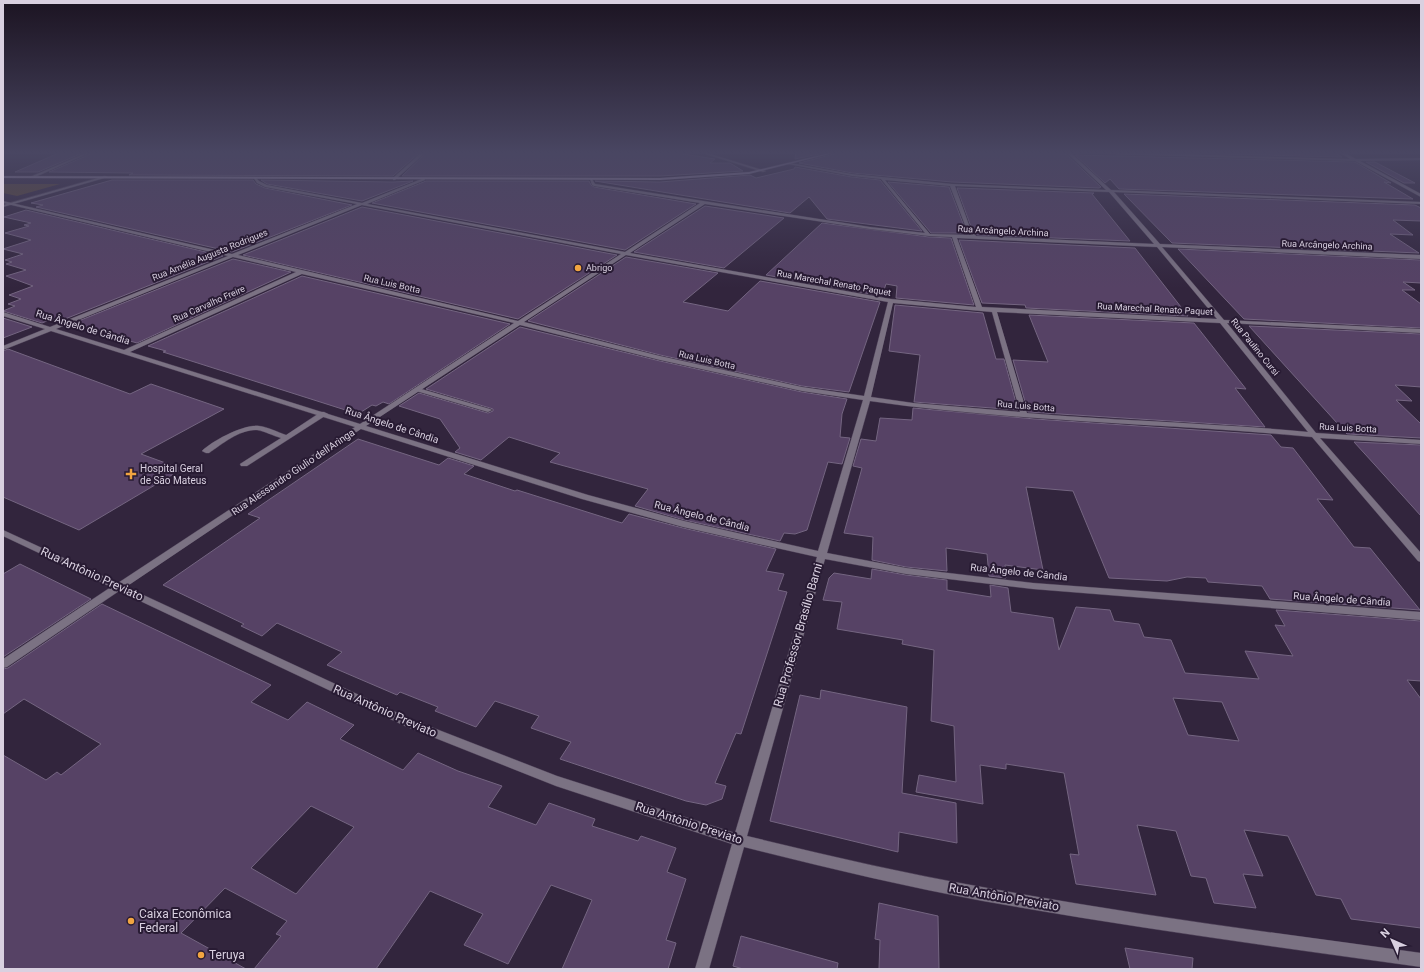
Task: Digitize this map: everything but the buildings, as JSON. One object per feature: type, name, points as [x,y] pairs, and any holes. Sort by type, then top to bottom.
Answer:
[{"type":"street","points":[[3,206],[35,197]]},
{"type":"street","name":"Rua Marechal Renato Paquet","points":[[325,197],[891,301],[994,310],[1421,331]]},
{"type":"street","name":"Rua Amélia Augusta Rodrigues","points":[[3,348],[376,197]]},
{"type":"street","name":"Rua Arcângelo Archina","points":[[674,197],[870,228],[929,235],[1421,257]]},
{"type":"street","points":[[898,197],[929,235]]},
{"type":"street","points":[[957,197],[967,225],[974,237]]},
{"type":"street","name":"Rua Paulino Cursi","points":[[1116,197],[1222,321],[1314,435],[1421,559]]},
{"type":"street","points":[[1275,197],[1421,203]]},
{"type":"street","name":"Rua Luis Botta","points":[[3,202],[520,323],[729,374],[802,389],[913,405],[1024,415],[1251,429],[1421,442]]},
{"type":"street","name":"Rua Alessandro Giulio dell'Aringa","points":[[3,664],[361,426],[704,202]]},
{"type":"street","points":[[954,236],[980,309]]},
{"type":"street","name":"Rua Carvalho Freire","points":[[124,352],[301,272]]},
{"type":"street","name":"Rua Professor Brasílio Barni","points":[[702,969],[738,840],[867,399],[891,301]]},
{"type":"street","points":[[994,310],[1024,415]]},
{"type":"street","name":"Rua Ângelo de Cândia","points":[[3,314],[324,414],[479,465],[585,497],[683,524],[821,555],[906,571],[1034,586],[1421,616]]},
{"type":"street","points":[[418,390],[488,410]]},
{"type":"street","points":[[244,464],[324,414]]},
{"type":"street","points":[[206,451],[240,431],[250,429],[258,428],[286,437]]},
{"type":"street","name":"Rua Antônio Previato","points":[[3,533],[409,723],[556,781],[738,840],[833,863],[982,894],[1163,924],[1421,960]]},
{"type":"place","name":"Abrigo","points":[[578,268]]},
{"type":"place","name":"Hospital Geral de São Mateus","points":[[131,474]]},
{"type":"place","name":"Caixa Econômica Federal","points":[[131,921]]},
{"type":"place","name":"Teruya","points":[[201,955]]}]
